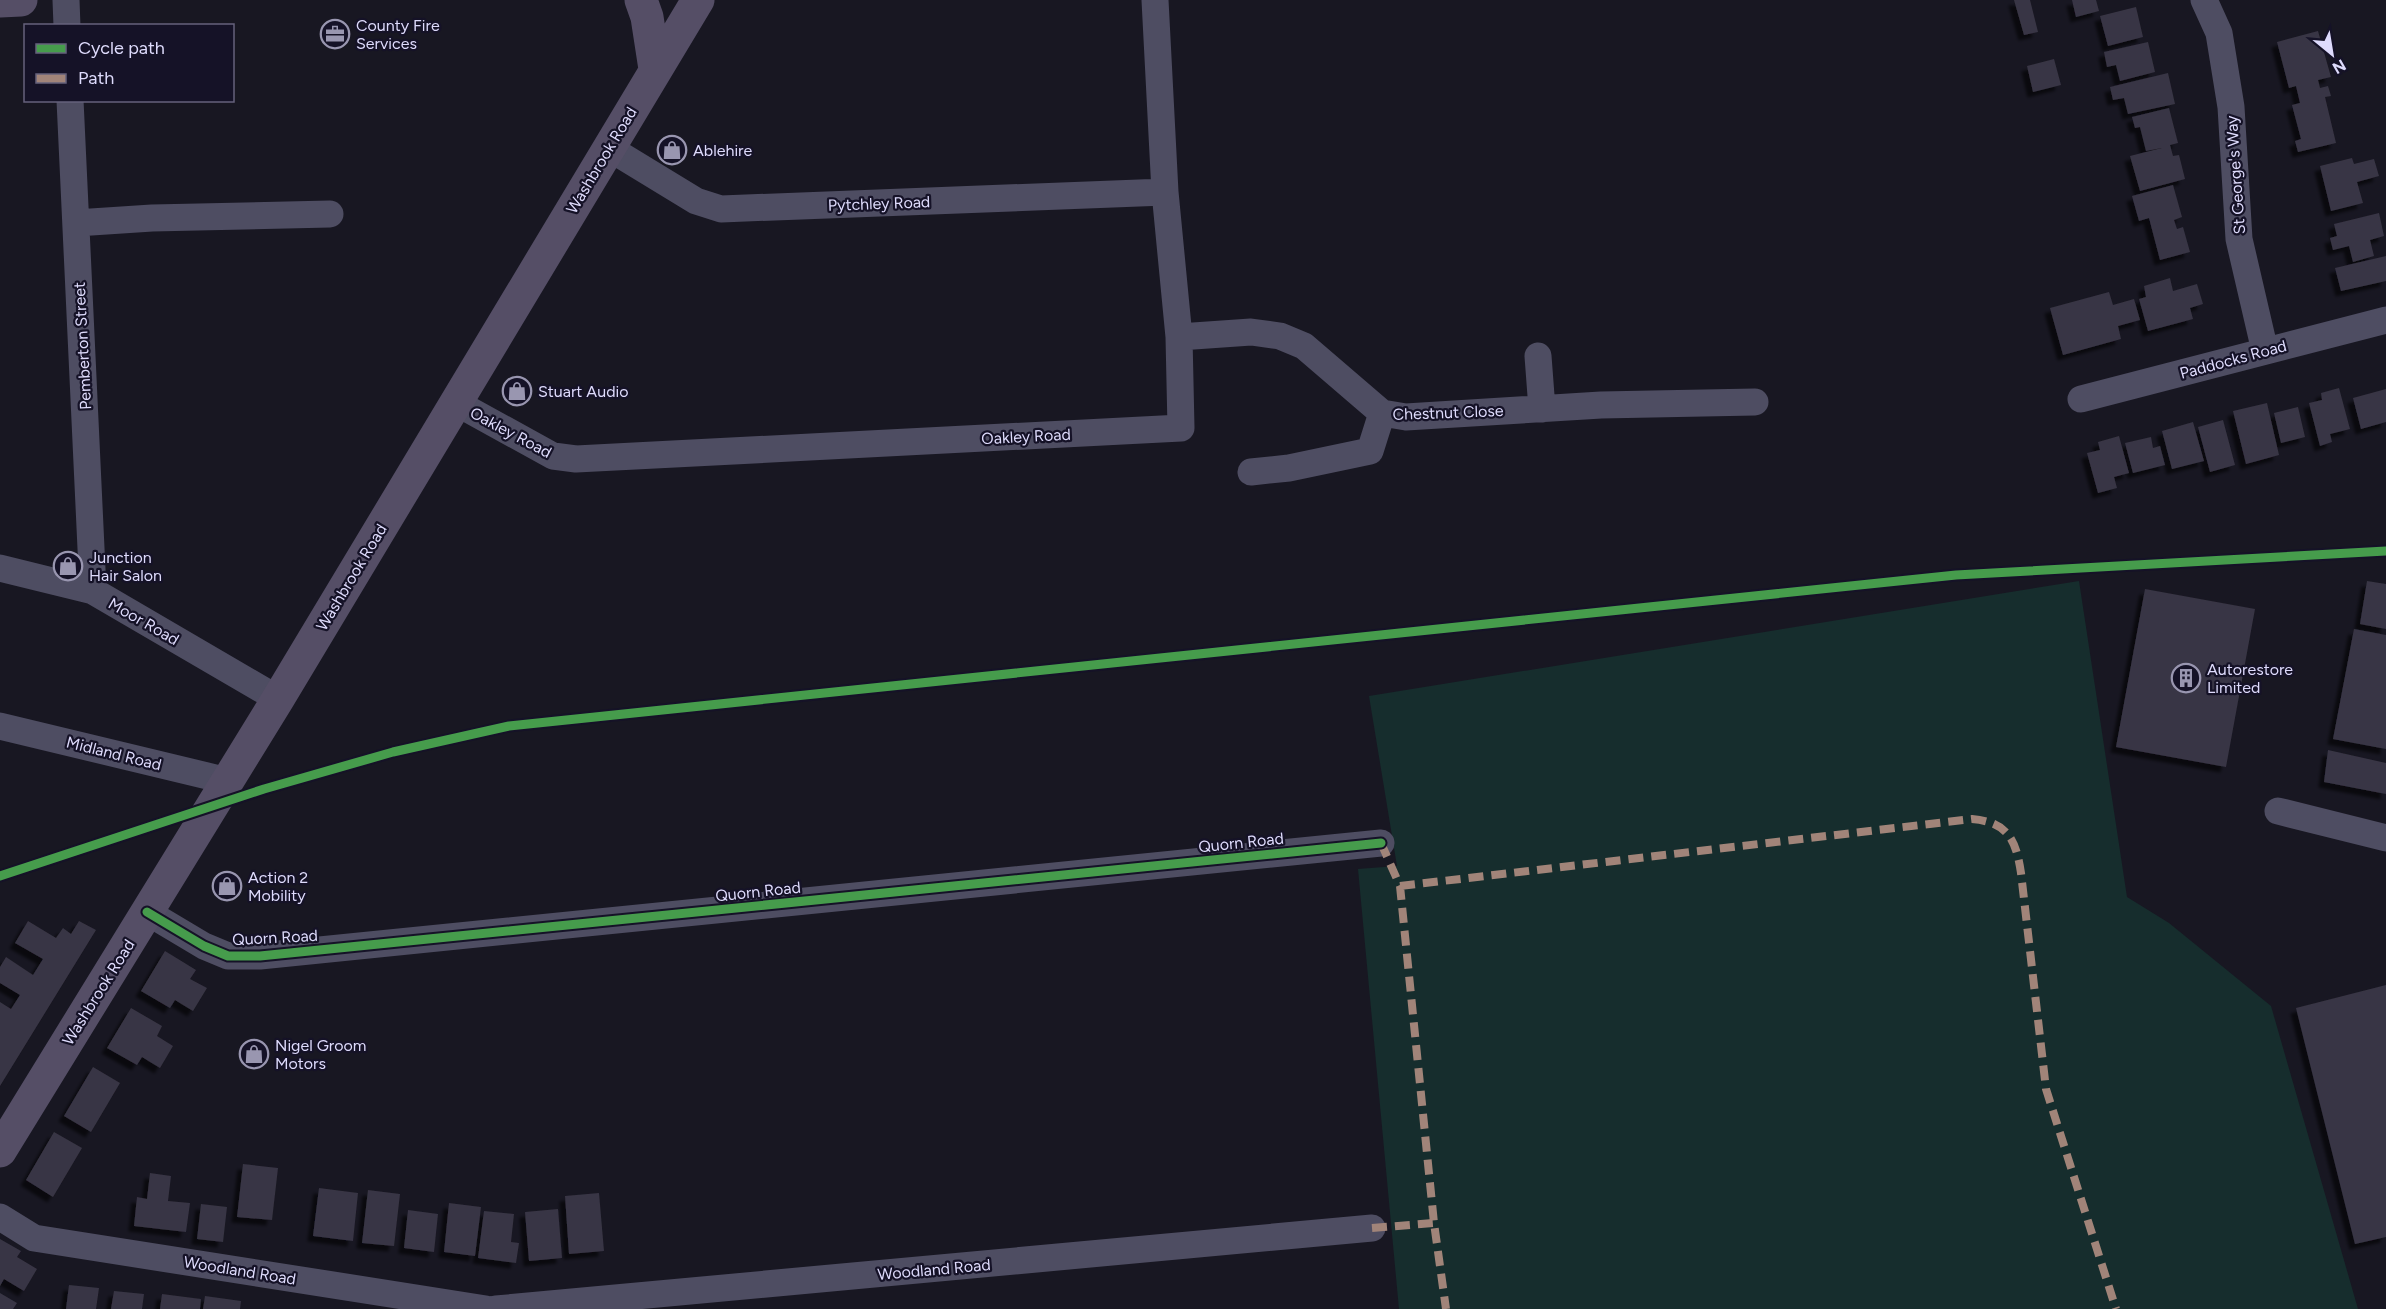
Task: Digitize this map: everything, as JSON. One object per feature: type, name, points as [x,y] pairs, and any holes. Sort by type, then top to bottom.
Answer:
[{"type":"main road","points":[[0,1],[21,0]]},
{"type":"main road","points":[[641,0],[647,16],[655,69]]},
{"type":"main road","name":"Washbrook Road","points":[[0,1151],[278,699],[698,0]]},
{"type":"street","points":[[66,0],[67,24]]},
{"type":"street","name":"Oakley Road","points":[[455,402],[553,456],[576,459],[1181,428],[1179,337],[1165,192],[1155,0]]},
{"type":"street","name":"St George's Way","points":[[2204,0],[2218,33],[2231,107],[2239,239],[2265,351]]},
{"type":"street","name":"Pemberton Street","points":[[70,102],[93,591]]},
{"type":"street","name":"Pytchley Road","points":[[609,148],[696,201],[721,209],[1165,192]]},
{"type":"street","points":[[76,224],[152,218],[330,214]]},
{"type":"street","name":"Paddocks Road","points":[[2081,399],[2386,320]]},
{"type":"street","name":"Chestnut Close","points":[[1179,337],[1251,332],[1280,336],[1304,346],[1382,413],[1406,417],[1601,405],[1755,402]]},
{"type":"street","points":[[1538,356],[1542,409]]},
{"type":"street","points":[[1251,472],[1298,467],[1370,451],[1382,413]]},
{"type":"street","name":"Moor Road","points":[[0,568],[93,591],[278,699]]},
{"type":"street","name":"Midland Road","points":[[0,726],[228,781]]},
{"type":"street","points":[[2278,811],[2386,838]]},
{"type":"street","name":"Quorn Road","points":[[147,912],[204,946],[228,956],[260,956],[1381,843]]},
{"type":"street","name":"Woodland Road","points":[[0,1217],[34,1238],[486,1309]]},
{"type":"street","name":"Woodland Road","points":[[496,1309],[1372,1228]]},
{"type":"green space","points":[[2079,581],[2127,897],[2169,923],[2271,1006],[2358,1309],[1399,1309],[1358,869],[1397,866],[1369,696]]},
{"type":"building","points":[[2014,0],[2030,0],[2038,32],[2024,35]]},
{"type":"building","points":[[2072,0],[2096,0],[2099,11],[2076,17]]},
{"type":"building","points":[[2136,7],[2143,37],[2108,46],[2100,16]]},
{"type":"building","points":[[2318,31],[2331,77],[2318,80],[2320,88],[2328,86],[2331,96],[2325,97],[2336,143],[2298,152],[2295,141],[2301,139],[2292,105],[2300,103],[2296,86],[2289,88],[2277,42]]},
{"type":"building","points":[[2148,42],[2155,72],[2120,81],[2116,65],[2107,67],[2104,52]]},
{"type":"building","points":[[2054,59],[2061,85],[2033,92],[2027,66]]},
{"type":"building","points":[[2168,73],[2175,104],[2128,114],[2124,98],[2113,100],[2110,87]]},
{"type":"building","points":[[2169,108],[2178,143],[2170,145],[2173,156],[2179,155],[2185,179],[2140,191],[2130,156],[2162,148],[2146,151],[2140,127],[2135,128],[2132,117]]},
{"type":"building","points":[[2352,158],[2354,164],[2374,159],[2379,176],[2357,182],[2363,203],[2331,211],[2320,166]]},
{"type":"building","points":[[2173,185],[2182,217],[2174,220],[2177,229],[2183,227],[2190,252],[2160,260],[2149,218],[2139,221],[2132,196]]},
{"type":"building","points":[[2379,213],[2384,236],[2370,240],[2374,256],[2353,262],[2349,246],[2333,250],[2330,238],[2337,236],[2334,224]]},
{"type":"building","points":[[2386,256],[2386,281],[2341,291],[2335,268]]},
{"type":"building","points":[[2170,278],[2173,291],[2197,284],[2203,304],[2190,308],[2193,319],[2148,331],[2139,299],[2146,297],[2144,286]]},
{"type":"building","points":[[2109,292],[2113,305],[2134,299],[2140,320],[2118,326],[2121,339],[2063,355],[2050,308]]},
{"type":"building","points":[[2339,388],[2350,429],[2330,434],[2332,442],[2320,446],[2309,403],[2322,400],[2321,393]]},
{"type":"building","points":[[2386,389],[2386,422],[2361,429],[2353,398]]},
{"type":"building","points":[[2267,403],[2279,455],[2246,464],[2233,411]]},
{"type":"building","points":[[2298,407],[2305,437],[2281,443],[2274,413]]},
{"type":"building","points":[[2223,420],[2235,465],[2210,472],[2198,427]]},
{"type":"building","points":[[2193,422],[2204,461],[2172,469],[2162,431]]},
{"type":"building","points":[[2119,436],[2129,473],[2114,477],[2117,488],[2098,493],[2087,453],[2100,450],[2098,442]]},
{"type":"building","points":[[2151,437],[2153,448],[2160,446],[2165,465],[2133,473],[2125,443]]},
{"type":"building","points":[[2367,581],[2386,584],[2386,629],[2360,624]]},
{"type":"building","name":"Autorestore Limited","points":[[2145,589],[2255,609],[2226,767],[2116,747]]},
{"type":"building","points":[[2354,629],[2386,635],[2386,749],[2333,739]]},
{"type":"building","points":[[2328,750],[2386,763],[2386,794],[2324,782]]},
{"type":"building","points":[[28,921],[56,938],[63,928],[71,934],[79,921],[96,930],[0,1086],[0,1002],[11,1009],[20,995],[0,983],[0,967],[6,957],[33,975],[43,959],[15,943]]},
{"type":"building","points":[[165,951],[196,970],[190,979],[207,988],[193,1011],[175,1000],[170,1008],[141,991]]},
{"type":"building","points":[[2386,985],[2386,1237],[2355,1244],[2296,1008]]},
{"type":"building","points":[[131,1008],[162,1026],[157,1036],[173,1046],[160,1068],[142,1057],[137,1065],[107,1048]]},
{"type":"building","points":[[93,1067],[120,1083],[91,1132],[64,1116]]},
{"type":"building","points":[[54,1132],[82,1148],[53,1197],[26,1180]]},
{"type":"building","points":[[243,1164],[278,1168],[272,1220],[237,1217]]},
{"type":"building","points":[[150,1173],[171,1176],[168,1201],[190,1203],[186,1232],[134,1226],[137,1197],[147,1199]]},
{"type":"building","points":[[319,1188],[358,1193],[353,1241],[313,1236]]},
{"type":"building","points":[[368,1190],[400,1194],[394,1246],[362,1243]]},
{"type":"building","points":[[599,1193],[604,1251],[569,1254],[565,1196]]},
{"type":"building","points":[[449,1203],[481,1207],[475,1256],[444,1252]]},
{"type":"building","points":[[201,1204],[227,1207],[223,1242],[197,1239]]},
{"type":"building","points":[[558,1209],[562,1258],[529,1261],[525,1212]]},
{"type":"building","points":[[408,1210],[438,1214],[434,1252],[404,1248]]},
{"type":"building","points":[[484,1211],[514,1214],[511,1242],[519,1243],[516,1263],[478,1258]]},
{"type":"building","points":[[0,1239],[21,1251],[17,1257],[37,1269],[24,1291],[4,1279],[0,1286]]},
{"type":"building","points":[[69,1285],[99,1288],[96,1309],[66,1309]]},
{"type":"building","points":[[114,1291],[144,1294],[142,1309],[111,1309]]},
{"type":"building","points":[[0,1293],[17,1303],[13,1309],[0,1309]]},
{"type":"building","points":[[162,1294],[201,1299],[200,1309],[160,1309]]},
{"type":"building","points":[[205,1296],[241,1301],[240,1309],[203,1309]]},
{"type":"marked path","points":[[1400,886],[1972,819],[1994,824],[2008,835],[2016,851],[2021,873],[2046,1089],[2116,1309]]},
{"type":"marked path","points":[[1381,843],[1400,886],[1434,1223],[1446,1309]]},
{"type":"marked path","points":[[1372,1228],[1434,1223]]},
{"type":"cycle path","points":[[0,876],[264,789],[393,752],[509,726],[1956,575],[2386,551]]},
{"type":"cycle path","points":[[147,912],[204,946],[228,956],[260,956],[1381,843]]},
{"type":"place","name":"County Fire Services","points":[[335,34]]},
{"type":"place","name":"Ablehire","points":[[672,150]]},
{"type":"place","name":"Stuart Audio","points":[[517,391]]},
{"type":"place","name":"Junction Hair Salon","points":[[68,566]]},
{"type":"place","name":"Autorestore Limited","points":[[2186,678]]},
{"type":"place","name":"Action 2 Mobility","points":[[227,886]]},
{"type":"place","name":"Nigel Groom Motors","points":[[254,1054]]}]
